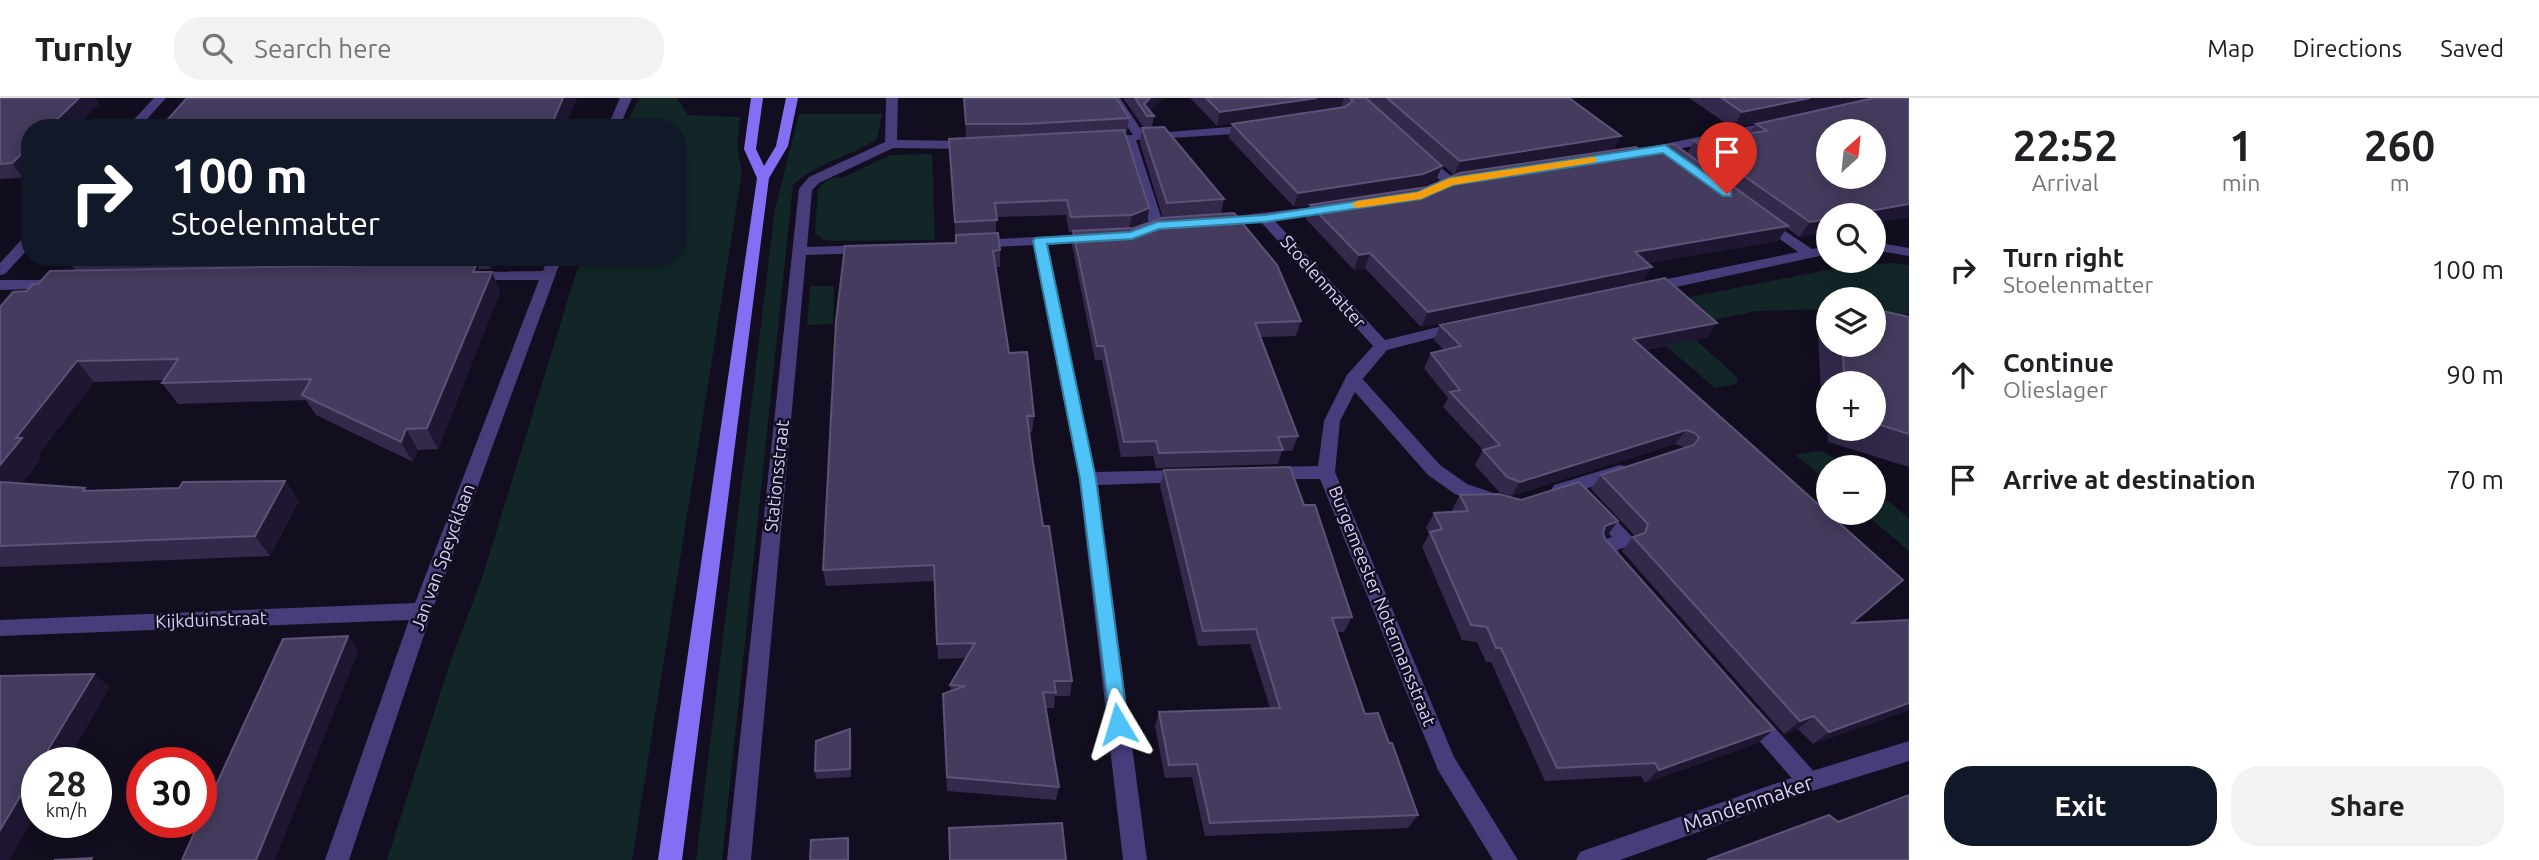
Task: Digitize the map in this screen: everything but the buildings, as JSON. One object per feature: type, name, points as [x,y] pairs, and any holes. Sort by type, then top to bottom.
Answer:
[{"type":"street","points":[[140,119],[160,98]]},
{"type":"street","points":[[617,119],[626,98]]},
{"type":"street","points":[[757,98],[750,149],[763,178]]},
{"type":"street","points":[[670,860],[763,178],[782,146],[792,98]]},
{"type":"street","points":[[892,98],[891,144],[987,145]]},
{"type":"street","points":[[1114,98],[1135,138],[1158,227]]},
{"type":"street","points":[[1638,153],[1671,153],[1783,123]]},
{"type":"street","points":[[1089,141],[1267,127]]},
{"type":"street","name":"Stationsstraat","points":[[739,860],[807,189],[814,180],[891,144]]},
{"type":"street","points":[[1408,145],[1456,181],[1431,191]]},
{"type":"street","name":"Stoelenmatter","points":[[1200,223],[1265,218],[1343,207]]},
{"type":"street","points":[[1754,214],[1809,254]]},
{"type":"street","name":"Stoelenmatter","points":[[1265,218],[1382,346]]},
{"type":"street","points":[[965,245],[1105,237]]},
{"type":"street","points":[[1040,241],[1088,479],[1135,860]]},
{"type":"street","points":[[799,251],[876,248]]},
{"type":"street","points":[[1886,248],[1909,252]]},
{"type":"street","points":[[0,271],[21,249]]},
{"type":"street","points":[[1636,291],[1816,253]]},
{"type":"street","points":[[450,277],[551,266]]},
{"type":"street","name":"Jan van Speycklaan","points":[[337,860],[422,611],[551,266]]},
{"type":"street","points":[[0,285],[75,283]]},
{"type":"street","points":[[1382,346],[1480,323]]},
{"type":"street","name":"Burgemeester Notermansstraat","points":[[1382,346],[1353,379],[1332,421],[1326,471],[1446,762],[1506,860]]},
{"type":"street","points":[[1353,379],[1434,470],[1461,489],[1511,506]]},
{"type":"street","points":[[1548,494],[1637,466]]},
{"type":"street","points":[[1247,474],[1326,471]]},
{"type":"street","points":[[1088,479],[1207,475]]},
{"type":"street","points":[[1573,486],[1626,540],[1603,547],[1630,578]]},
{"type":"street","name":"Kijkduinstraat","points":[[0,628],[422,611]]},
{"type":"street","points":[[1737,700],[1809,782]]},
{"type":"street","name":"Mandenmaker","points":[[1588,860],[1809,782],[1909,751]]},
{"type":"green space","points":[[639,98],[677,98],[688,115],[740,117],[737,145],[742,172],[632,860],[387,860],[451,660],[482,578],[578,266],[686,266],[686,119],[629,119]]},
{"type":"green space","points":[[799,114],[882,114],[877,139],[812,171],[793,185],[722,860],[696,860],[775,209]]},
{"type":"green space","points":[[932,154],[935,240],[834,241],[824,240],[815,233],[818,189],[826,181],[842,178],[890,155]]},
{"type":"green space","points":[[1886,263],[1909,265],[1909,314],[1886,313],[1886,287],[1816,287],[1816,309],[1756,311],[1686,326],[1689,334],[1738,378],[1736,384],[1715,388],[1624,310],[1816,272],[1886,273]]},
{"type":"green space","points":[[810,286],[834,286],[833,324],[807,325]]},
{"type":"green space","points":[[1820,451],[1830,455],[1816,455],[1816,472],[1796,455]]},
{"type":"green space","points":[[1886,500],[1909,518],[1909,551],[1878,525],[1886,525]]},
{"type":"slow traffic","points":[[1357,205],[1421,195],[1450,182],[1592,160]]},
{"type":"route","points":[[1118,724],[1088,479],[1040,241],[1132,236],[1157,226],[1265,218],[1421,195],[1450,182],[1665,149],[1727,194]]}]
